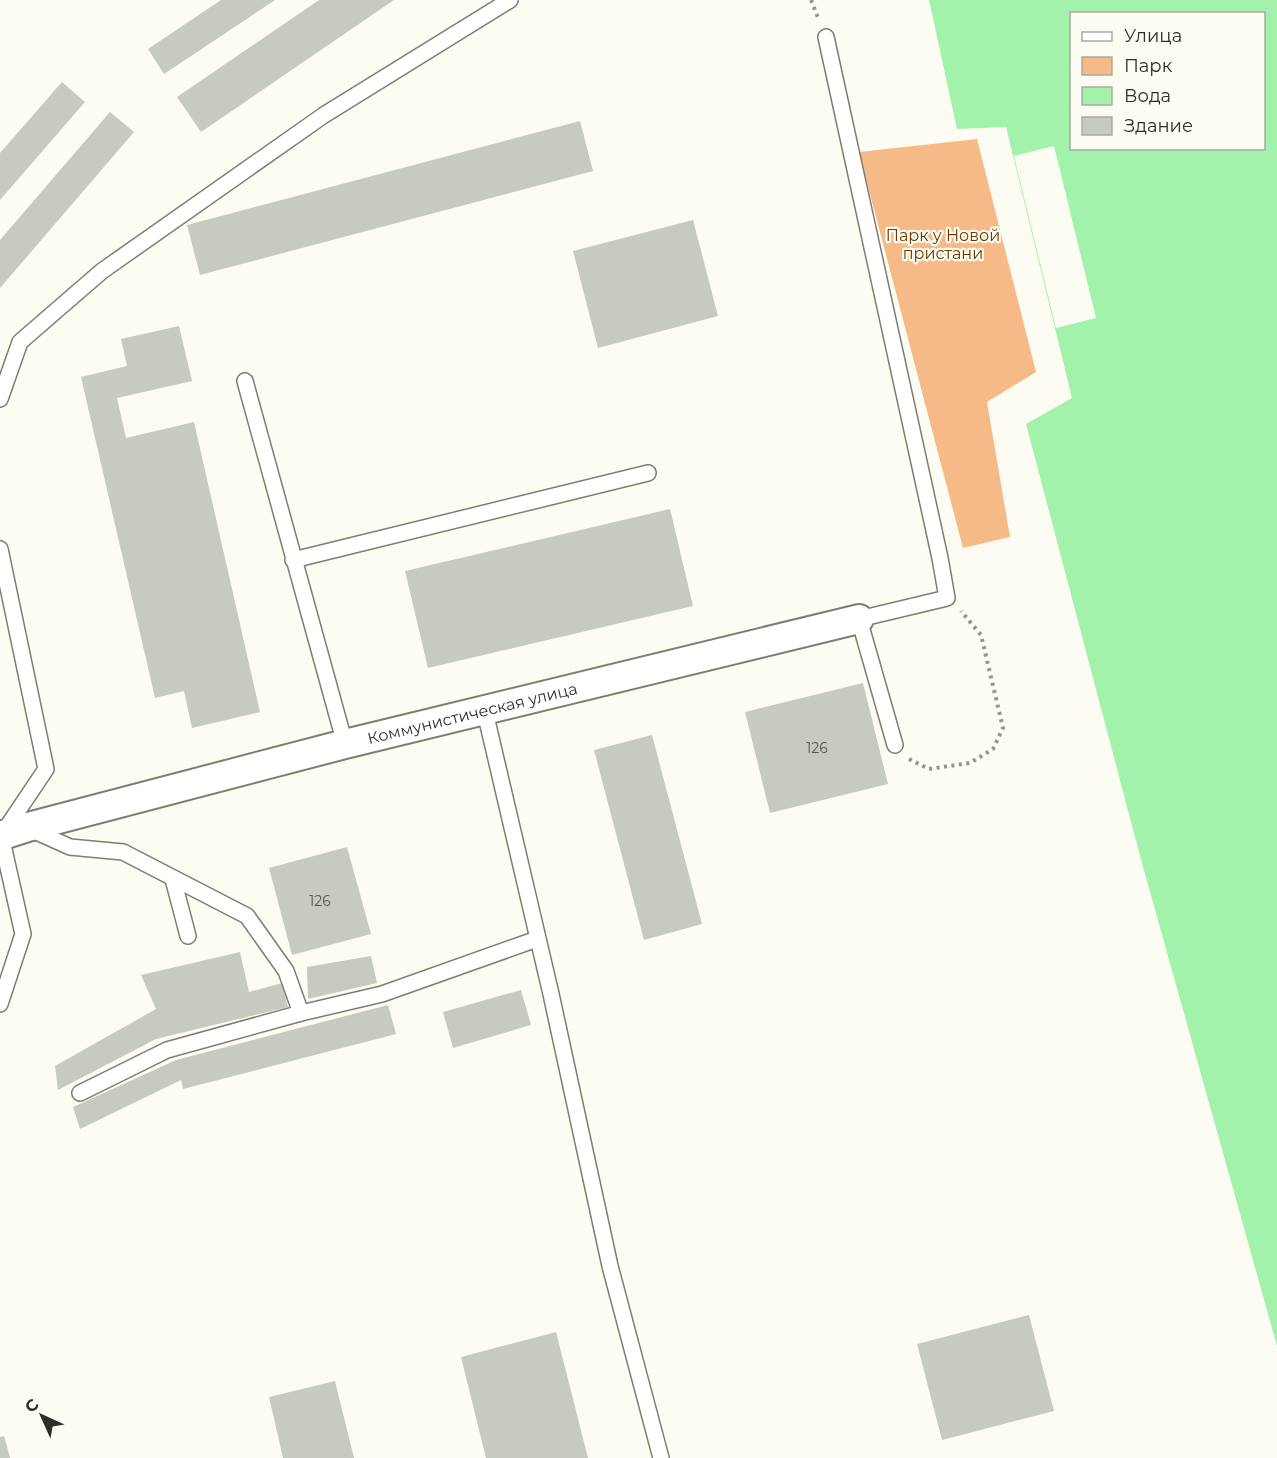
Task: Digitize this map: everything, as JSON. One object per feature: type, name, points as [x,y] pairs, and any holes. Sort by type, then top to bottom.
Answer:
[{"type":"street","name":"Коммунистическая улица","points":[[10,833],[345,744],[485,712],[859,619]]},
{"type":"lane","points":[[0,399],[20,342],[102,271],[324,115],[510,0]]},
{"type":"lane","points":[[826,37],[947,598]]},
{"type":"lane","points":[[245,381],[345,744]]},
{"type":"lane","points":[[293,560],[648,472]]},
{"type":"lane","points":[[0,549],[46,769],[10,833],[23,933],[0,1004]]},
{"type":"lane","name":"Коммунистическая улица","points":[[859,619],[947,598]]},
{"type":"lane","points":[[859,619],[895,745]]},
{"type":"lane","points":[[485,712],[610,1266],[661,1458]]},
{"type":"lane","points":[[10,833],[70,847],[123,852],[247,916],[286,971],[301,1013]]},
{"type":"lane","points":[[173,879],[188,936]]},
{"type":"lane","points":[[80,1093],[167,1050],[301,1013],[382,994],[537,939]]},
{"type":"path","points":[[895,745],[912,762],[929,769],[970,763],[993,749],[1003,728],[981,635],[947,598]]},
{"type":"green space","name":"Парк у Новой пристани","points":[[977,139],[1036,372],[987,402],[1010,537],[963,548],[859,152]]},
{"type":"water","points":[[929,0],[1277,0],[1277,1346],[1140,856],[1026,424],[1072,398],[1006,127],[957,129]]},
{"type":"pier","points":[[1054,146],[1096,318],[1056,328],[1014,156]]},
{"type":"building","points":[[221,0],[275,0],[164,74],[148,49]]},
{"type":"building","points":[[319,0],[394,0],[201,132],[177,97]]},
{"type":"building","points":[[62,82],[85,102],[0,200],[0,153]]},
{"type":"building","points":[[110,112],[134,132],[0,288],[0,240]]},
{"type":"building","points":[[580,121],[593,171],[200,275],[187,225]]},
{"type":"building","points":[[693,220],[718,316],[598,348],[573,251]]},
{"type":"building","points":[[179,326],[192,381],[117,398],[126,438],[194,422],[260,712],[192,728],[184,691],[155,698],[81,377],[127,366],[121,339]]},
{"type":"building","points":[[670,509],[693,606],[428,668],[405,571]]},
{"type":"building","points":[[863,683],[888,784],[770,813],[745,712]]},
{"type":"building","points":[[652,735],[702,924],[644,940],[594,750]]},
{"type":"building","points":[[347,847],[371,934],[292,955],[269,868]]},
{"type":"building","points":[[240,952],[249,992],[282,983],[288,1007],[156,1039],[58,1090],[55,1066],[156,1009],[141,975]]},
{"type":"building","points":[[371,956],[377,983],[308,999],[307,967]]},
{"type":"building","points":[[521,990],[531,1025],[453,1048],[443,1012]]},
{"type":"building","points":[[388,1005],[396,1034],[183,1089],[181,1080],[80,1129],[73,1107],[176,1060]]},
{"type":"building","points":[[1029,1315],[1054,1411],[942,1440],[917,1344]]},
{"type":"building","points":[[556,1332],[588,1458],[486,1458],[461,1357]]},
{"type":"building","points":[[335,1381],[354,1458],[283,1458],[269,1397]]},
{"type":"building","points":[[4,1436],[10,1458],[0,1458],[0,1437]]}]
